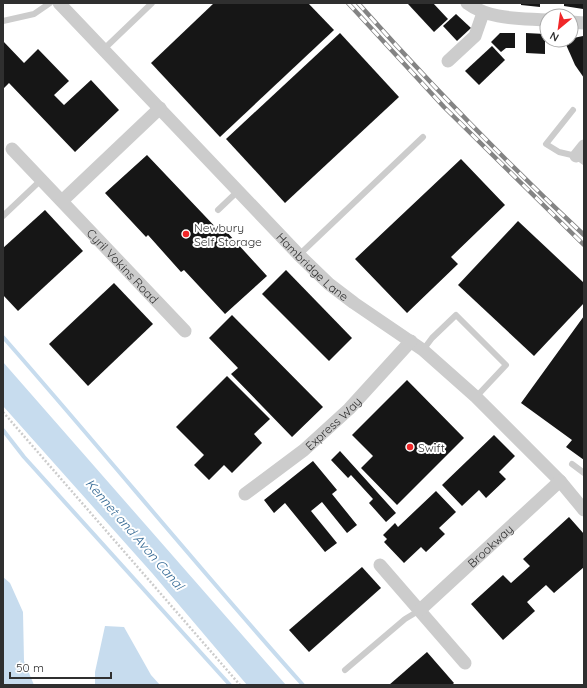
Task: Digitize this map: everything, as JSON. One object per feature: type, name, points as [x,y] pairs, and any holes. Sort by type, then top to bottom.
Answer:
[{"type":"street","name":"Hambridge Lane","points":[[59,3],[299,255],[329,284],[423,350],[476,397],[560,481],[584,510]]},
{"type":"street","points":[[467,3],[483,13],[496,17],[539,20]]},
{"type":"street","points":[[448,61],[475,36],[483,13]]},
{"type":"street","points":[[62,201],[160,108]]},
{"type":"street","name":"Cyril Vokins Road","points":[[12,149],[185,331]]},
{"type":"street","name":"Express Way","points":[[245,494],[304,450],[349,410],[411,342]]},
{"type":"street","name":"Brookway","points":[[420,610],[560,481]]},
{"type":"street","points":[[380,564],[465,663]]},
{"type":"lane","points":[[3,21],[34,14],[50,3]]},
{"type":"lane","points":[[104,49],[152,3]]},
{"type":"lane","points":[[572,110],[546,144],[559,152],[582,155]]},
{"type":"lane","points":[[299,255],[423,137]]},
{"type":"lane","points":[[3,216],[41,180]]},
{"type":"lane","points":[[218,210],[238,191]]},
{"type":"lane","points":[[423,350],[432,338],[456,315],[506,365],[476,397]]},
{"type":"lane","points":[[572,464],[584,473]]},
{"type":"lane","points":[[345,670],[405,619],[420,610]]},
{"type":"path","points":[[3,412],[240,685]]},
{"type":"water","name":"Kennet and Avon Canal","points":[[3,362],[286,685],[247,685],[152,573],[3,406]]},
{"type":"water","points":[[3,577],[10,583],[23,612],[24,661],[34,685],[3,685]]},
{"type":"water","points":[[105,626],[124,627],[151,675],[160,685],[95,685],[95,672]]},
{"type":"building","points":[[214,3],[308,3],[334,30],[220,137],[151,63]]},
{"type":"building","points":[[433,3],[448,19],[434,32],[408,4]]},
{"type":"building","points":[[521,3],[540,3],[540,7],[521,5]]},
{"type":"building","points":[[564,3],[584,3],[583,9],[564,6]]},
{"type":"building","points":[[456,14],[471,28],[457,41],[443,26]]},
{"type":"building","points":[[340,33],[399,97],[285,203],[226,139]]},
{"type":"building","points":[[500,33],[515,33],[515,48],[506,48],[501,52],[491,42]]},
{"type":"building","points":[[526,33],[539,34],[539,48],[545,48],[545,54],[526,53]]},
{"type":"building","points":[[579,37],[584,37],[584,78],[575,65],[568,48],[579,48]]},
{"type":"building","points":[[3,41],[24,63],[38,49],[69,81],[54,95],[64,105],[91,80],[119,110],[75,152],[9,83],[3,89]]},
{"type":"building","points":[[492,46],[505,60],[479,85],[465,71]]},
{"type":"building","name":"Newbury Self Storage","points":[[147,155],[222,234],[225,230],[267,276],[225,314],[184,270],[181,272],[148,235],[146,237],[105,193]]},
{"type":"building","points":[[461,159],[505,205],[451,257],[458,264],[407,313],[355,259]]},
{"type":"building","points":[[45,210],[83,251],[18,311],[3,295],[3,248]]},
{"type":"building","points":[[518,221],[584,283],[584,303],[534,356],[458,285]]},
{"type":"building","points":[[286,270],[352,338],[329,361],[262,294]]},
{"type":"building","points":[[114,283],[153,324],[88,386],[49,344]]},
{"type":"building","points":[[232,315],[323,407],[292,437],[231,374],[238,368],[209,338]]},
{"type":"building","points":[[584,316],[584,460],[566,447],[572,440],[521,403]]},
{"type":"building","points":[[227,376],[270,419],[254,434],[262,443],[232,473],[224,465],[209,480],[194,465],[204,455],[176,427]]},
{"type":"building","name":"Swift","points":[[407,380],[464,438],[397,505],[361,468],[373,456],[352,435]]},
{"type":"building","points":[[494,435],[515,456],[499,472],[506,479],[486,498],[479,490],[462,506],[442,485]]},
{"type":"building","points":[[340,451],[396,513],[386,522],[369,503],[373,499],[351,475],[348,478],[331,460]]},
{"type":"building","points":[[313,461],[337,490],[332,494],[357,525],[347,533],[322,502],[311,511],[337,543],[325,552],[285,503],[274,513],[264,500]]},
{"type":"building","points":[[436,491],[456,512],[439,528],[445,534],[426,552],[421,547],[404,563],[384,542],[387,539],[383,535],[395,523],[398,527]]},
{"type":"building","points":[[569,517],[584,534],[584,567],[554,593],[546,585],[527,602],[535,611],[503,640],[471,604],[503,575],[511,583],[530,566],[523,559]]},
{"type":"building","points":[[362,567],[381,588],[309,652],[289,630]]},
{"type":"building","points":[[427,652],[454,683],[452,685],[389,685]]},
{"type":"waterway","points":[[3,337],[227,599],[303,685]]},
{"type":"waterway","points":[[3,430],[24,457],[230,685]]},
{"type":"railway","points":[[348,3],[444,107],[584,245]]},
{"type":"railway","points":[[358,3],[468,122],[584,235]]},
{"type":"place","name":"Newbury Self Storage","points":[[186,234]]},
{"type":"place","name":"Swift","points":[[410,447]]}]
